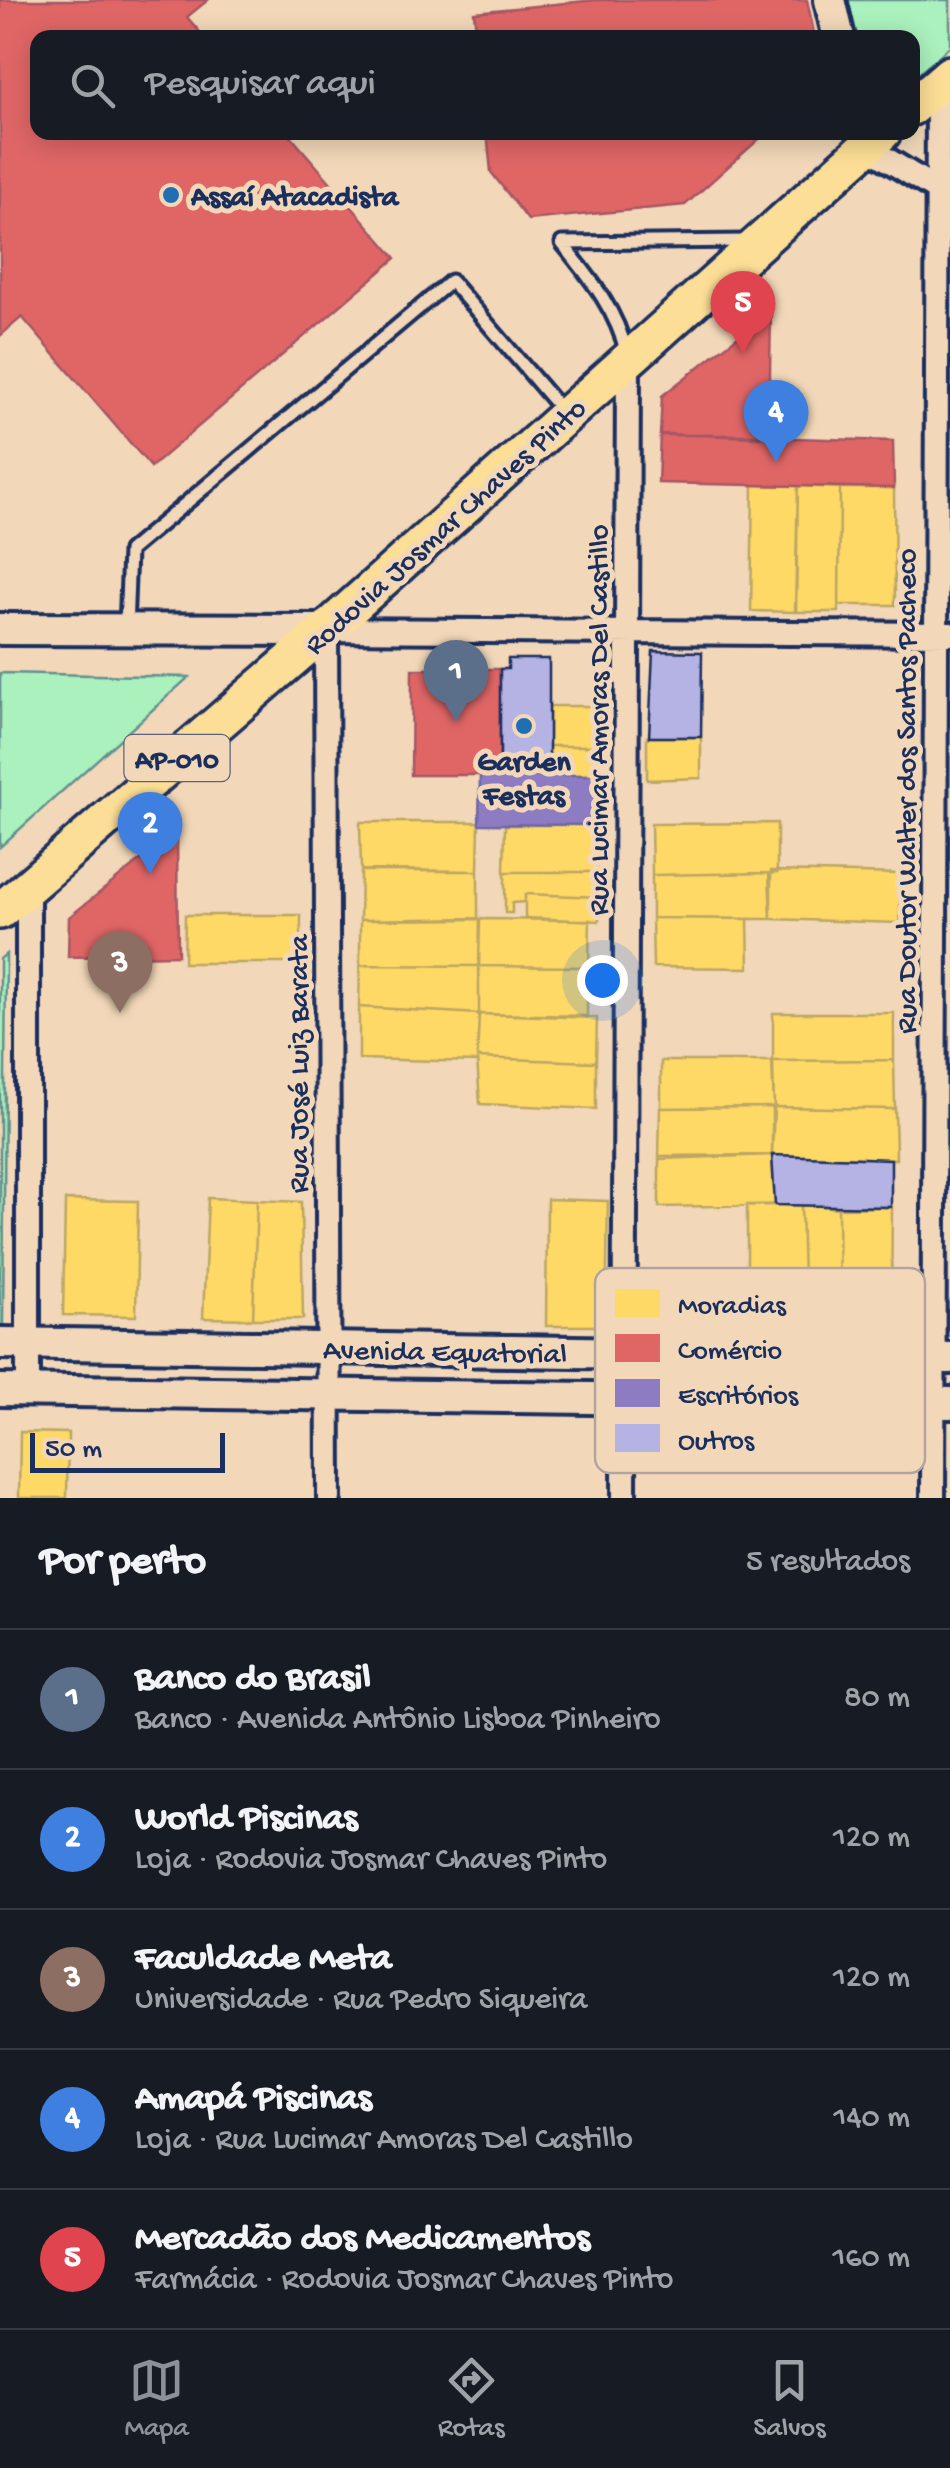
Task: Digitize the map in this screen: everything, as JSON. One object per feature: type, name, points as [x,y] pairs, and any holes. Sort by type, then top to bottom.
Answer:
[{"type":"main road","name":"Rodovia Josmar Chaves Pinto","points":[[0,911],[326,630],[628,362],[868,140]]},
{"type":"street","points":[[830,0],[837,30]]},
{"type":"street","name":"Rua Doutor Walter dos Santos Pacheco","points":[[933,88],[943,634],[942,1403],[934,1498]]},
{"type":"street","points":[[875,140],[937,190]]},
{"type":"street","name":"Rua Lucimar Amoras Del Castillo","points":[[625,1268],[628,362]]},
{"type":"street","points":[[0,629],[943,634]]},
{"type":"street","name":"Rua José Luiz Barata","points":[[326,630],[329,1498]]},
{"type":"street","points":[[14,1390],[28,886]]},
{"type":"street","name":"Avenida Equatorial","points":[[14,1343],[595,1352]]},
{"type":"street","name":"Avenida Equatorial","points":[[14,1390],[595,1399]]},
{"type":"street","name":"Rua Lucimar Amoras Del Castillo","points":[[624,1473],[624,1498]]},
{"type":"lane","points":[[628,362],[621,329],[602,292],[562,243],[762,241]]},
{"type":"lane","points":[[126,629],[129,551],[451,281],[566,416]]},
{"type":"green space","points":[[846,0],[950,0],[950,46],[920,73],[920,30],[853,30]]},
{"type":"green space","points":[[0,673],[189,677],[0,847]]},
{"type":"green space","points":[[6,954],[3,1326],[0,1326],[0,959]]},
{"type":"building: Moradias","points":[[753,485],[798,486],[796,612],[751,611]]},
{"type":"building: Moradias","points":[[798,486],[840,488],[839,612],[795,612]]},
{"type":"building: Moradias","points":[[840,488],[894,488],[895,605],[839,605]]},
{"type":"building: Moradias","points":[[549,706],[600,706],[600,746],[549,746]]},
{"type":"building: Moradias","points":[[647,737],[701,737],[701,778],[647,780]]},
{"type":"building: Moradias","points":[[549,746],[599,746],[599,775],[549,775]]},
{"type":"building: Moradias","points":[[360,822],[479,822],[478,871],[361,871]]},
{"type":"building: Moradias","points":[[777,823],[777,873],[652,875],[651,824]]},
{"type":"building: Moradias","points":[[505,825],[600,825],[599,872],[504,872]]},
{"type":"building: Moradias","points":[[361,870],[478,871],[478,918],[360,920]]},
{"type":"building: Moradias","points":[[771,871],[902,874],[899,923],[771,919]]},
{"type":"building: Moradias","points":[[505,872],[599,872],[599,897],[525,894],[525,902],[512,903],[512,913],[505,913]]},
{"type":"building: Moradias","points":[[769,873],[771,919],[652,918],[652,875]]},
{"type":"building: Moradias","points":[[525,894],[599,897],[599,921],[525,918]]},
{"type":"building: Moradias","points":[[185,915],[301,915],[301,963],[184,963]]},
{"type":"building: Moradias","points":[[652,918],[748,919],[749,968],[653,967]]},
{"type":"building: Moradias","points":[[480,919],[590,920],[589,967],[479,966]]},
{"type":"building: Moradias","points":[[480,919],[479,966],[360,965],[360,920]]},
{"type":"building: Moradias","points":[[360,965],[479,966],[479,1014],[359,1007]]},
{"type":"building: Moradias","points":[[479,966],[587,967],[587,1016],[479,1014]]},
{"type":"building: Moradias","points":[[359,1007],[479,1014],[477,1062],[359,1059]]},
{"type":"building: Moradias","points":[[773,1013],[894,1013],[894,1060],[773,1061]]},
{"type":"building: Moradias","points":[[479,1014],[597,1018],[596,1062],[477,1058]]},
{"type":"building: Moradias","points":[[477,1058],[596,1062],[596,1109],[480,1104]]},
{"type":"building: Moradias","points":[[894,1060],[895,1109],[774,1107],[772,1061]]},
{"type":"building: Moradias","points":[[661,1061],[773,1061],[774,1107],[661,1108]]},
{"type":"building: Moradias","points":[[772,1107],[895,1109],[896,1159],[772,1155]]},
{"type":"building: Moradias","points":[[774,1107],[772,1155],[659,1159],[660,1108]]},
{"type":"building: Moradias","points":[[772,1155],[775,1205],[659,1207],[659,1156]]},
{"type":"building: Moradias","points":[[208,1198],[257,1200],[253,1319],[203,1318]]},
{"type":"building: Moradias","points":[[547,1199],[608,1201],[607,1268],[595,1268],[595,1326],[546,1326]]},
{"type":"building: Moradias","points":[[65,1200],[138,1201],[136,1316],[63,1315]]},
{"type":"building: Moradias","points":[[257,1200],[301,1202],[303,1319],[253,1319]]},
{"type":"building: Moradias","points":[[801,1204],[803,1268],[747,1268],[747,1205]]},
{"type":"building: Moradias","points":[[801,1204],[838,1208],[839,1268],[803,1268]]},
{"type":"building: Moradias","points":[[892,1207],[891,1268],[839,1268],[838,1208]]},
{"type":"building: Moradias","points":[[20,1432],[68,1433],[67,1498],[19,1498]]},
{"type":"building: Comércio","name":"Assaí Atacadista","points":[[0,0],[208,0],[187,17],[198,30],[30,30],[30,140],[294,140],[396,258],[151,467],[22,317],[0,336]]},
{"type":"building: Comércio","points":[[596,0],[807,0],[813,30],[476,30],[474,12]]},
{"type":"building: Comércio","points":[[488,140],[758,140],[685,205],[528,220],[491,172]]},
{"type":"building: Comércio","points":[[771,310],[769,435],[660,435],[662,396]]},
{"type":"building: Comércio","points":[[660,434],[893,441],[894,488],[658,483]]},
{"type":"building: Comércio","points":[[412,669],[500,669],[500,775],[411,775]]},
{"type":"building: Comércio","points":[[177,831],[178,955],[68,957],[69,917]]},
{"type":"building: Escritórios","points":[[480,775],[603,775],[603,825],[479,824]]},
{"type":"building: Outros","points":[[653,651],[702,652],[701,737],[649,737]]},
{"type":"building: Outros","name":"Garden Festas","points":[[508,659],[549,659],[549,775],[500,775],[500,669],[508,669]]},
{"type":"building: Outros","points":[[772,1155],[891,1159],[891,1207],[775,1205]]},
{"type":"place","name":"Assaí Atacadista","points":[[171,195]]},
{"type":"place","name":"Mercadão dos Medicamentos","points":[[743,353]]},
{"type":"place","name":"Amapá Piscinas","points":[[776,462]]},
{"type":"place","name":"Banco do Brasil","points":[[456,722]]},
{"type":"place","name":"Garden Festas","points":[[524,726]]},
{"type":"place","name":"World Piscinas","points":[[150,874]]},
{"type":"place","name":"Faculdade Meta","points":[[120,1013]]}]
